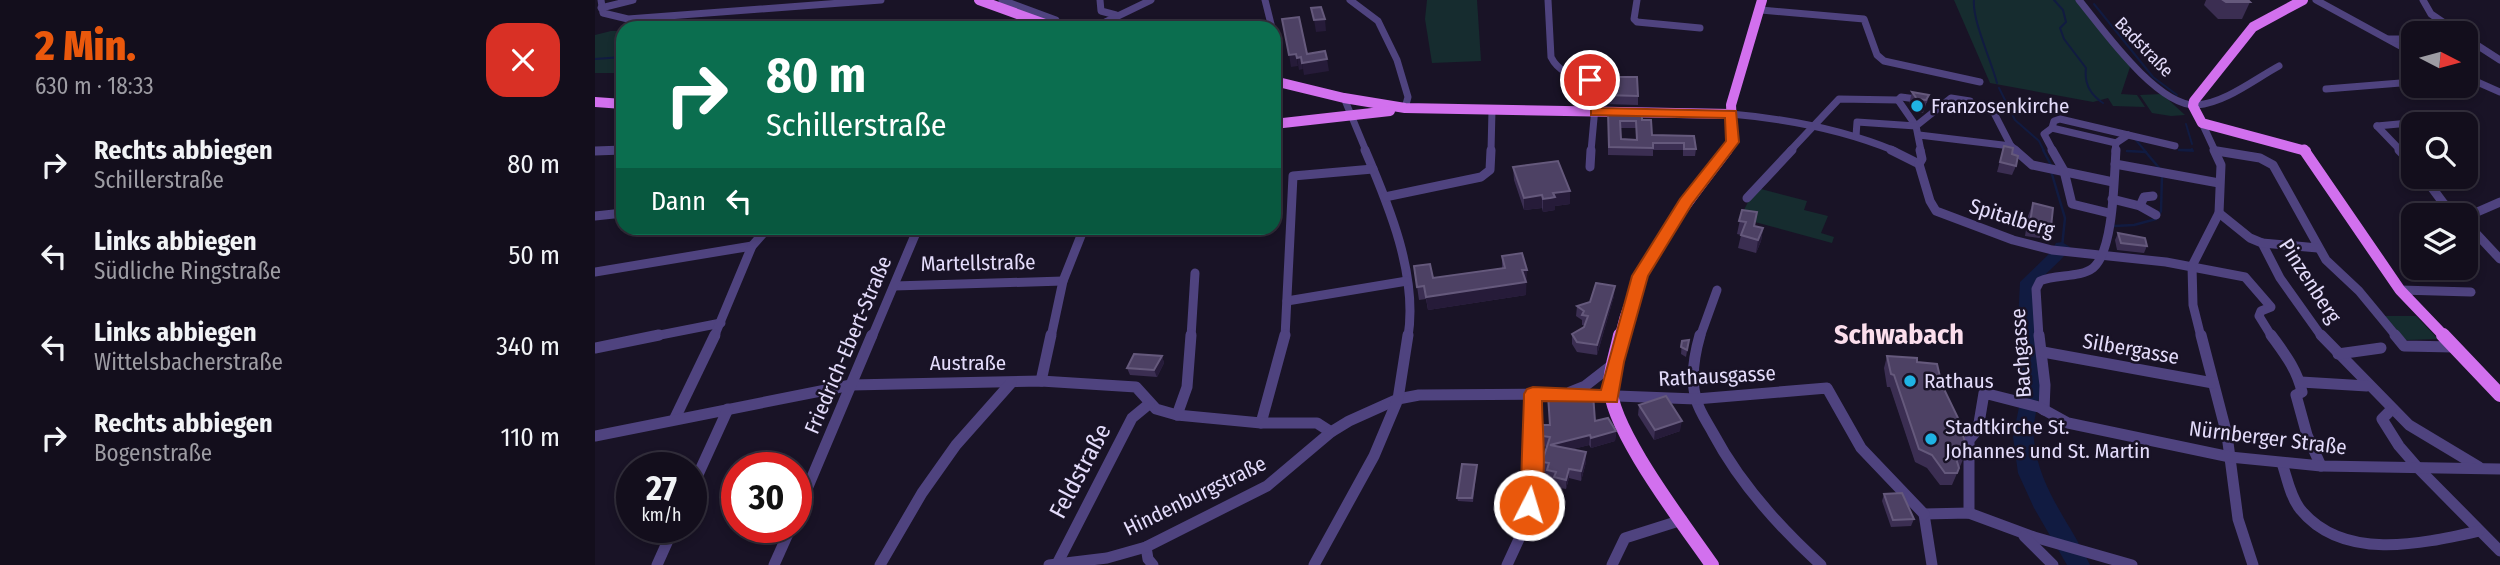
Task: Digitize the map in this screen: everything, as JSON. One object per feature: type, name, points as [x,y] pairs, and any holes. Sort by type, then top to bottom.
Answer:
[{"type":"main road","points":[[979,0],[1038,21]]},
{"type":"main road","points":[[2303,0],[2253,27],[2218,68],[2193,101],[2193,106],[2202,123],[2304,149],[2400,290],[2500,395]]},
{"type":"main road","points":[[1712,565],[1639,455],[1610,398],[1610,384],[1640,276],[1686,202],[1733,142],[1731,105],[1761,5]]},
{"type":"main road","points":[[1281,83],[1405,108]]},
{"type":"main road","points":[[595,102],[616,104]]},
{"type":"main road","points":[[1281,123],[1405,108],[1731,114]]},
{"type":"street","points":[[632,0],[601,4],[603,13],[628,19],[881,0]]},
{"type":"street","points":[[1002,0],[1056,21]]},
{"type":"street","points":[[1100,0],[1101,11],[1116,15]]},
{"type":"street","points":[[1105,21],[1151,0]]},
{"type":"street","points":[[1265,0],[1270,21]]},
{"type":"street","points":[[1350,0],[1378,21],[1397,60],[1408,97],[1405,108]]},
{"type":"street","points":[[1548,0],[1551,57],[1554,65],[1564,74],[1595,82],[1590,167]]},
{"type":"street","points":[[1637,0],[1634,19],[1637,22],[1700,29]]},
{"type":"street","name":"Badstraße","points":[[2079,0],[2134,63],[2169,97],[2193,106]]},
{"type":"street","points":[[2316,0],[2401,46]]},
{"type":"street","points":[[2423,0],[2431,14],[2441,21]]},
{"type":"street","points":[[1761,5],[1864,19],[1877,55],[1884,61],[1980,82]]},
{"type":"street","points":[[1112,21],[1133,8]]},
{"type":"street","points":[[2389,39],[2401,39]]},
{"type":"street","points":[[2478,46],[2500,60]]},
{"type":"street","points":[[2193,106],[2208,103],[2279,66]]},
{"type":"street","points":[[2478,82],[2500,92]]},
{"type":"street","points":[[2326,89],[2401,83]]},
{"type":"street","points":[[1314,565],[1374,456],[1398,399],[1412,314],[1385,197],[1344,97]]},
{"type":"street","points":[[1747,198],[1839,99],[1898,100],[1901,97],[1927,100]]},
{"type":"street","points":[[1917,131],[1951,98],[1970,101]]},
{"type":"street","points":[[1731,114],[1784,117],[1816,125],[1856,136],[1919,164],[1922,159],[1917,131],[1898,100]]},
{"type":"street","points":[[1385,197],[1481,177],[1490,170],[1492,110]]},
{"type":"street","points":[[1994,113],[2011,146],[2032,165],[2113,182]]},
{"type":"street","points":[[2109,213],[2072,204],[2045,131],[2060,119],[2175,146]]},
{"type":"street","points":[[1856,136],[1857,122],[2011,146]]},
{"type":"street","points":[[2202,123],[2217,151],[2221,165],[2219,213],[2192,267],[2193,305],[2230,457],[2238,519],[2253,565]]},
{"type":"street","points":[[2053,124],[2116,143]]},
{"type":"street","points":[[2401,124],[2377,126],[2401,151]]},
{"type":"street","points":[[2116,143],[2127,135]]},
{"type":"street","points":[[2103,256],[2112,199],[2116,143]]},
{"type":"street","points":[[595,151],[616,150]]},
{"type":"street","points":[[2217,151],[2260,158],[2273,165],[2326,260],[2378,312],[2404,346],[2454,347]]},
{"type":"street","name":"Spitalberg","points":[[1919,164],[1931,207],[1979,228],[2052,250],[2192,267],[2245,278],[2271,307],[2261,311],[2259,316],[2266,333],[2290,359],[2301,382]]},
{"type":"street","points":[[2115,164],[2219,183]]},
{"type":"street","points":[[1261,423],[1283,347],[1293,176],[1373,169]]},
{"type":"street","points":[[2140,205],[2144,197],[2153,196]]},
{"type":"street","points":[[2112,199],[2140,205],[2156,215]]},
{"type":"street","points":[[2478,212],[2500,202]]},
{"type":"street","name":"Pinzenberg","points":[[2219,213],[2232,220],[2249,240],[2262,243],[2280,278],[2313,327],[2391,410],[2409,425],[2480,468]]},
{"type":"street","points":[[595,216],[616,214]]},
{"type":"street","points":[[675,418],[721,323],[752,246],[762,235]]},
{"type":"street","name":"Friedrich-Ebert-Straße","points":[[812,477],[915,235]]},
{"type":"street","points":[[1041,381],[1063,281],[1081,235]]},
{"type":"street","points":[[2478,235],[2500,259]]},
{"type":"street","points":[[2262,243],[2318,248]]},
{"type":"street","points":[[595,272],[752,246]]},
{"type":"street","name":"Bachgasse","points":[[2042,409],[2043,352],[2036,315],[2036,289],[2040,281],[2052,276],[2092,269],[2103,256]]},
{"type":"street","points":[[1177,415],[1187,387],[1195,273]]},
{"type":"street","name":"Martellstraße","points":[[894,286],[1063,281]]},
{"type":"street","points":[[1287,301],[1406,281]]},
{"type":"street","points":[[1717,290],[1698,343],[1696,399],[1742,484],[1775,523],[1821,565]]},
{"type":"street","points":[[2400,290],[2471,292]]},
{"type":"street","points":[[595,348],[721,323]]},
{"type":"street","points":[[2338,354],[2381,348]]},
{"type":"street","name":"Silbergasse","points":[[2043,352],[2213,383]]},
{"type":"street","points":[[1565,394],[1585,386],[1615,362]]},
{"type":"street","name":"Austraße","points":[[595,436],[851,385],[1041,381],[1136,387],[1156,410],[1177,415],[1261,423],[1317,423],[1331,432]]},
{"type":"street","points":[[2321,466],[2307,435],[2296,395],[2302,392],[2301,382],[2369,386]]},
{"type":"street","points":[[880,565],[896,534],[949,455],[1011,383]]},
{"type":"street","name":"Rathausgasse","points":[[1533,394],[1696,399],[1826,388],[1861,448],[1924,514]]},
{"type":"street","name":"Nürnberger Straße","points":[[1969,513],[1969,440],[1978,429],[1984,393],[2017,400],[2068,423],[2230,457],[2321,466],[2500,469]]},
{"type":"street","points":[[1507,565],[1526,524],[1532,485],[1533,394]]},
{"type":"street","name":"Hindenburgstraße","points":[[1053,565],[1106,561],[1146,547],[1267,486],[1331,432],[1398,399],[1419,395],[1533,394]]},
{"type":"street","name":"Feldstraße","points":[[1053,565],[1132,418],[1149,404]]},
{"type":"street","points":[[707,456],[729,409]]},
{"type":"street","points":[[2391,410],[2382,419],[2399,446],[2500,551]]},
{"type":"street","points":[[2282,463],[2298,507],[2335,537],[2392,545],[2441,540],[2479,531]]},
{"type":"street","points":[[1932,565],[1924,514],[1969,513],[2034,537],[2132,565]]},
{"type":"street","points":[[1612,565],[1625,538],[1682,520]]},
{"type":"street","points":[[2019,532],[2053,565]]},
{"type":"street","points":[[657,565],[667,543]]},
{"type":"street","points":[[774,565],[784,543]]},
{"type":"street","points":[[1146,547],[1148,559],[1153,565]]},
{"type":"green space","points":[[1427,0],[1477,0],[1481,61],[1432,63],[1425,19]]},
{"type":"green space","points":[[1954,0],[2077,0],[2131,64],[2121,94],[2137,95],[2145,107],[2113,106],[2108,98],[2093,102],[1990,83]]},
{"type":"green space","points":[[616,31],[616,73],[595,73],[595,35]]},
{"type":"green space","points":[[2162,94],[2185,115],[2152,113],[2140,95]]},
{"type":"green space","points":[[1761,189],[1807,201],[1804,210],[1828,216],[1821,233],[1834,237],[1832,243],[1740,218],[1752,194]]},
{"type":"green space","points":[[2384,316],[2416,316],[2438,339],[2406,340]]},
{"type":"building","points":[[2223,0],[2248,0],[2250,2],[2226,2]]},
{"type":"building","points":[[1321,7],[1325,19],[1314,20],[1311,8]]},
{"type":"building","points":[[1299,17],[1307,54],[1325,51],[1327,59],[1302,63],[1301,57],[1297,58],[1296,54],[1289,55],[1282,19]]},
{"type":"building","points":[[1606,77],[1637,77],[1638,96],[1605,95]]},
{"type":"building","points":[[1912,92],[1929,95],[1926,100],[1917,99]]},
{"type":"building","points":[[1608,112],[1642,113],[1642,120],[1651,120],[1652,135],[1694,136],[1696,149],[1684,149],[1684,143],[1653,143],[1653,148],[1609,147]],"holes":[[[1620,121],[1636,121],[1637,140],[1621,139]]]},
{"type":"building","points":[[2004,146],[2013,148],[2012,154],[2018,156],[2016,166],[2000,162]]},
{"type":"building","points":[[1558,161],[1570,191],[1553,193],[1555,197],[1550,198],[1543,199],[1542,195],[1524,198],[1513,167]]},
{"type":"building","points":[[2033,203],[2053,208],[2051,227],[2030,223]]},
{"type":"building","points":[[1742,210],[1757,212],[1754,226],[1763,228],[1758,240],[1741,235],[1746,222],[1739,221]]},
{"type":"building","points":[[2118,233],[2145,238],[2147,246],[2121,243]]},
{"type":"building","points":[[1522,253],[1527,270],[1522,270],[1526,282],[1426,297],[1424,286],[1417,287],[1414,266],[1430,264],[1433,278],[1505,268],[1502,256]]},
{"type":"building","points":[[1596,283],[1615,286],[1597,345],[1577,342],[1572,334],[1584,327],[1588,316],[1582,315],[1584,311],[1577,306],[1590,302]]},
{"type":"building","points":[[1689,340],[1687,350],[1681,347],[1682,341]]},
{"type":"building","points":[[1134,354],[1162,356],[1154,370],[1127,368]]},
{"type":"building","points":[[1887,356],[1917,358],[1917,362],[1937,364],[1942,385],[1959,420],[1966,446],[1962,446],[1965,455],[1955,455],[1959,468],[1957,473],[1945,473],[1932,455],[1919,449]]},
{"type":"building","points":[[1593,394],[1595,421],[1608,418],[1616,431],[1550,445],[1586,452],[1581,471],[1569,469],[1566,480],[1554,477],[1556,472],[1547,470],[1549,463],[1542,462],[1550,437],[1542,436],[1543,425],[1550,425],[1548,395]]},
{"type":"building","points":[[1666,396],[1682,421],[1655,430],[1639,405]]},
{"type":"building","points":[[1462,464],[1477,465],[1472,498],[1457,498]]},
{"type":"building","points":[[1902,493],[1914,519],[1893,520],[1884,494]]},
{"type":"waterway","name":"Schwabach","points":[[1974,0],[1979,29],[1997,83]]},
{"type":"waterway","points":[[2054,0],[2063,10],[2066,22],[2060,28],[2064,39],[2086,68],[2086,79],[2091,92],[2103,103]]},
{"type":"waterway","points":[[2094,4],[2153,77],[2177,95]]},
{"type":"waterway","points":[[595,59],[616,58]]},
{"type":"waterway","name":"Schwabach","points":[[1999,88],[2015,120],[2039,141],[2044,151]]},
{"type":"waterway","points":[[2186,124],[2192,144]]},
{"type":"waterway","points":[[2136,140],[2145,151]]},
{"type":"waterway","points":[[2192,149],[2193,151],[2179,150],[2192,150]]},
{"type":"waterway","name":"Schwabach","points":[[2043,150],[2051,165]]},
{"type":"waterway","points":[[2135,151],[2127,151],[2146,152]]},
{"type":"waterway","points":[[2146,152],[2160,169]]},
{"type":"waterway","name":"Schwabach","points":[[2051,171],[2065,218],[2062,247]]},
{"type":"waterway","points":[[2114,226],[2134,225],[2156,219],[2161,211],[2162,176]]},
{"type":"waterway","name":"Schwabach","points":[[2062,247],[2058,255],[2029,282],[2026,342],[2032,368],[2031,397],[2023,437],[2029,473],[2042,502],[2079,565]]},
{"type":"place","name":"Franzosenkirche","points":[[1917,106]]},
{"type":"place","name":"Rathaus","points":[[1910,381]]},
{"type":"place","name":"Stadtkirche St. Johannes und St. Martin","points":[[1931,439]]},
{"type":"district","name":"Schwabach","points":[[1899,334]]},
{"type":"route","points":[[1529,505],[1532,485],[1533,394],[1610,398],[1610,384],[1629,305],[1640,276],[1686,202],[1733,142],[1731,114],[1595,112],[1597,86],[1590,80]]}]
